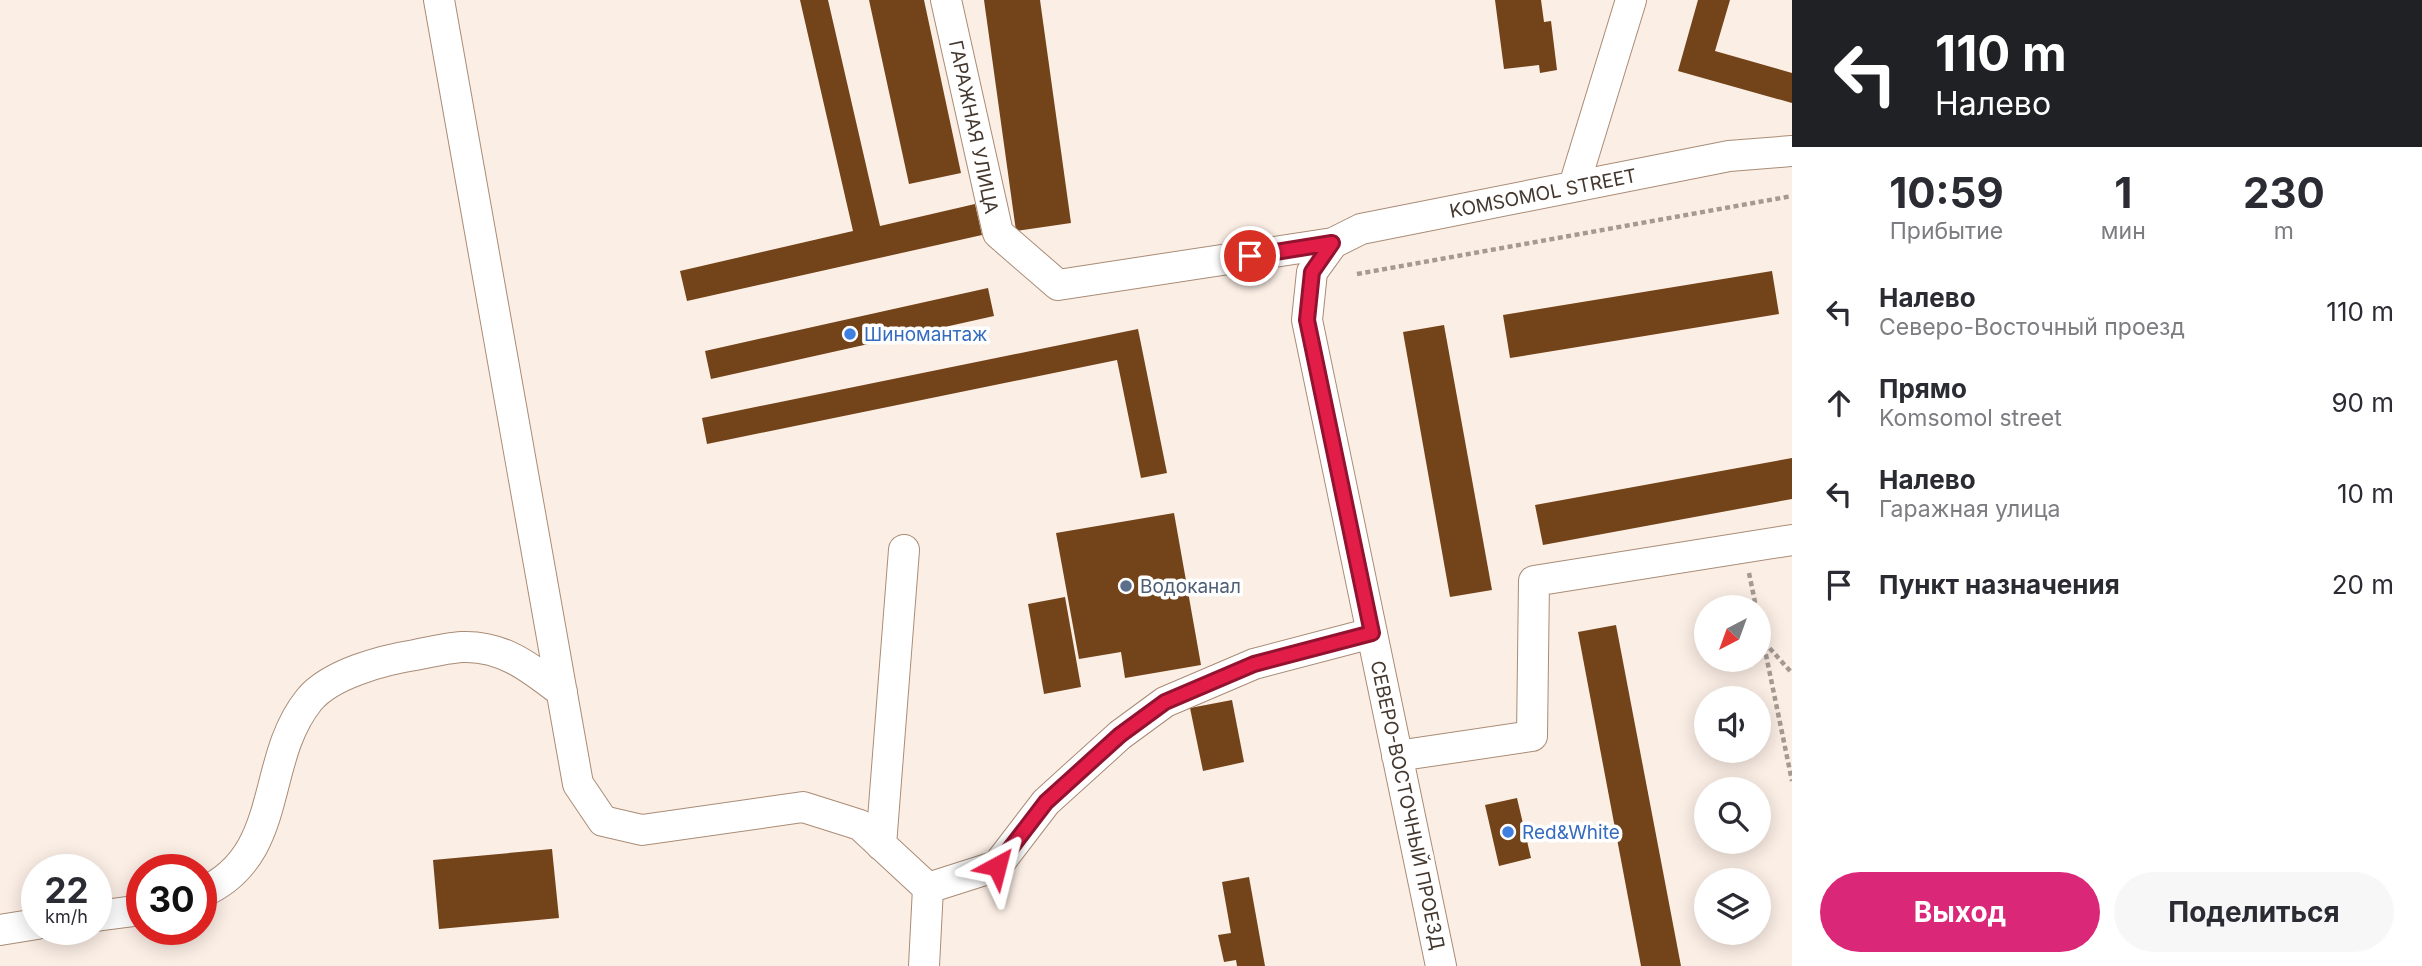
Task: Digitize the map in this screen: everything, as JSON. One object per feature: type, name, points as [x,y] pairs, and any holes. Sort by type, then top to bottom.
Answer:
[{"type":"street","points":[[439,0],[579,784],[603,821],[642,830],[803,807],[860,825],[928,888]]},
{"type":"street","name":"ГАРАЖНАЯ УЛИЦА","points":[[946,0],[998,233],[1058,285],[1332,243]]},
{"type":"street","points":[[1574,186],[1631,0]]},
{"type":"street","name":"KOMSOMOL STREET","points":[[1332,243],[1361,229],[1574,186],[1729,156],[1792,151]]},
{"type":"street","name":"СЕВЕРО-ВОСТОЧНЫЙ ПРОЕЗД","points":[[1332,243],[1312,272],[1307,320],[1441,966]]},
{"type":"street","points":[[1397,757],[1532,736],[1535,581],[1792,540]]},
{"type":"street","points":[[881,845],[904,550]]},
{"type":"street","points":[[928,888],[997,866],[1046,802],[1120,735],[1165,702],[1254,664],[1372,633]]},
{"type":"street","points":[[217,884],[233,874],[251,852],[265,821],[276,770],[289,730],[310,698],[344,674],[398,657],[463,647],[502,651],[562,692]]},
{"type":"street","points":[[924,966],[928,888]]},
{"type":"street","points":[[0,930],[21,927]]},
{"type":"path","points":[[1357,274],[1792,196]]},
{"type":"path","points":[[1771,650],[1792,673]]},
{"type":"path","points":[[1770,672],[1790,759],[1792,781]]},
{"type":"building","points":[[800,0],[828,0],[880,226],[975,204],[982,235],[687,301],[680,271],[853,231]]},
{"type":"building","points":[[869,0],[924,0],[961,173],[909,184]]},
{"type":"building","points":[[984,0],[1040,0],[1071,223],[1016,231]]},
{"type":"building","points":[[1495,0],[1541,0],[1544,22],[1551,21],[1557,70],[1540,73],[1539,65],[1504,69]]},
{"type":"building","points":[[1698,0],[1730,0],[1715,51],[1792,73],[1792,103],[1678,71]]},
{"type":"building","points":[[1772,271],[1779,314],[1510,358],[1503,315]]},
{"type":"building","name":"Шиномантаж","points":[[988,288],[994,316],[711,379],[705,351]]},
{"type":"building","points":[[1444,325],[1492,590],[1450,597],[1403,332]]},
{"type":"building","points":[[1138,329],[1167,473],[1141,478],[1117,360],[707,444],[702,418]]},
{"type":"building","points":[[1792,458],[1792,499],[1543,545],[1535,505]]},
{"type":"building","name":"Водоканал","points":[[1174,513],[1201,665],[1125,678],[1121,652],[1079,659],[1056,533]]},
{"type":"building","points":[[1065,597],[1081,687],[1044,694],[1028,604]]},
{"type":"building","points":[[1616,625],[1681,966],[1641,966],[1578,632]]},
{"type":"building","points":[[1232,700],[1244,762],[1203,771],[1190,708]]},
{"type":"building","name":"Red&White","points":[[1517,798],[1531,858],[1499,866],[1485,805]]},
{"type":"building","points":[[552,849],[559,918],[439,929],[433,860]]},
{"type":"building","points":[[1249,877],[1265,966],[1237,966],[1236,960],[1224,962],[1218,935],[1231,933],[1222,882]]},
{"type":"place","name":"Шиномантаж","points":[[850,334]]},
{"type":"place","name":"Водоканал","points":[[1126,586]]},
{"type":"place","name":"Red&White","points":[[1508,832]]},
{"type":"route","points":[[997,866],[1046,802],[1120,735],[1165,702],[1254,664],[1372,633],[1307,320],[1312,272],[1332,243],[1250,256]]}]
